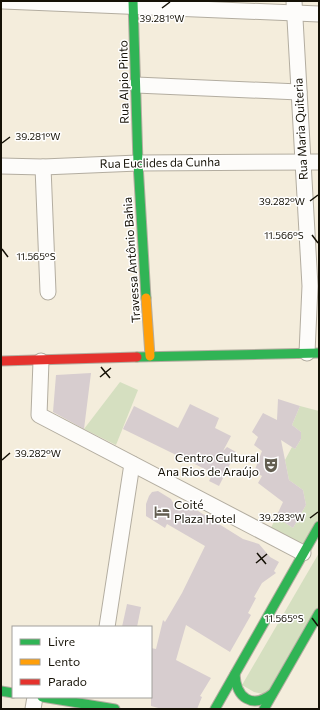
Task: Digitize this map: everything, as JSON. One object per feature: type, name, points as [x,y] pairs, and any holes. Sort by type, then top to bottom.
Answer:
[{"type":"street","points":[[4,1],[294,7],[319,14]]},
{"type":"street","name":"Rua Alpio Pinto","points":[[134,3],[138,163]]},
{"type":"street","name":"Rua Maria Quiteria","points":[[294,7],[313,353]]},
{"type":"street","points":[[136,85],[299,92]]},
{"type":"street","name":"Rua Euclides da Cunha","points":[[1,166],[43,167],[138,163],[319,162]]},
{"type":"street","name":"Travessa Antônio Bahia","points":[[138,163],[150,356]]},
{"type":"street","points":[[43,167],[48,292]]},
{"type":"street","points":[[1,362],[150,356],[313,353]]},
{"type":"street","points":[[41,361],[39,415],[303,553]]},
{"type":"street","points":[[107,626],[132,464]]},
{"type":"street","points":[[215,709],[319,526]]},
{"type":"street","points":[[264,709],[319,613]]},
{"type":"street","points":[[235,674],[236,688],[242,696],[249,700],[258,703],[265,701],[272,694]]},
{"type":"street","points":[[1,691],[12,693]]},
{"type":"street","points":[[33,709],[35,698]]},
{"type":"street","points":[[56,698],[96,701],[115,709]]},
{"type":"green space","points":[[120,382],[138,390],[116,445],[84,429]]},
{"type":"green space","points":[[300,406],[319,411],[319,522],[304,548],[271,528],[276,517],[293,528],[306,505],[303,490],[289,480],[285,460],[292,447],[295,449],[301,439],[301,432],[292,425]]},
{"type":"green space","points":[[319,553],[319,608],[267,695],[254,692],[242,685]]},
{"type":"building","points":[[91,373],[84,429],[53,412],[56,375]]},
{"type":"building","name":"Centro Cultural Ana Rios de Araújo","points":[[278,399],[300,406],[292,425],[301,432],[301,439],[295,449],[281,440],[289,480],[303,490],[306,505],[293,528],[276,517],[283,502],[258,483],[262,476],[254,472],[262,451],[254,445],[258,437],[252,432],[263,413],[277,420]]},
{"type":"building","points":[[190,404],[219,418],[215,428],[231,436],[223,451],[227,447],[236,452],[219,486],[209,481],[213,473],[123,429],[134,406],[178,428]]},
{"type":"building","points":[[158,491],[171,499],[175,506],[188,510],[190,506],[243,539],[259,544],[270,557],[279,562],[274,571],[276,573],[262,583],[254,597],[256,598],[248,613],[251,615],[230,652],[186,625],[176,660],[211,678],[200,696],[202,697],[197,709],[162,709],[151,706],[152,648],[156,649],[163,620],[165,622],[182,593],[205,546],[167,524],[165,528],[146,516],[146,504],[152,492]]},
{"type":"building","points":[[127,604],[141,607],[137,626],[122,626]]},
{"type":"traffic: fast","points":[[133,1],[138,163],[146,298]]},
{"type":"traffic: fast","points":[[137,357],[319,353]]},
{"type":"traffic: fast","points":[[215,709],[319,526]]},
{"type":"traffic: fast","points":[[264,709],[319,613]]},
{"type":"traffic: fast","points":[[235,674],[238,689],[246,699],[258,701],[272,694]]},
{"type":"traffic: fast","points":[[1,691],[12,693]]},
{"type":"traffic: fast","points":[[48,698],[115,709]]},
{"type":"traffic: slow","points":[[146,298],[150,356]]},
{"type":"traffic: jam","points":[[1,361],[137,357]]},
{"type":"place","name":"Centro Cultural Ana Rios de Araújo","points":[[271,465]]},
{"type":"place","name":"Coité Plaza Hotel","points":[[162,512]]}]
